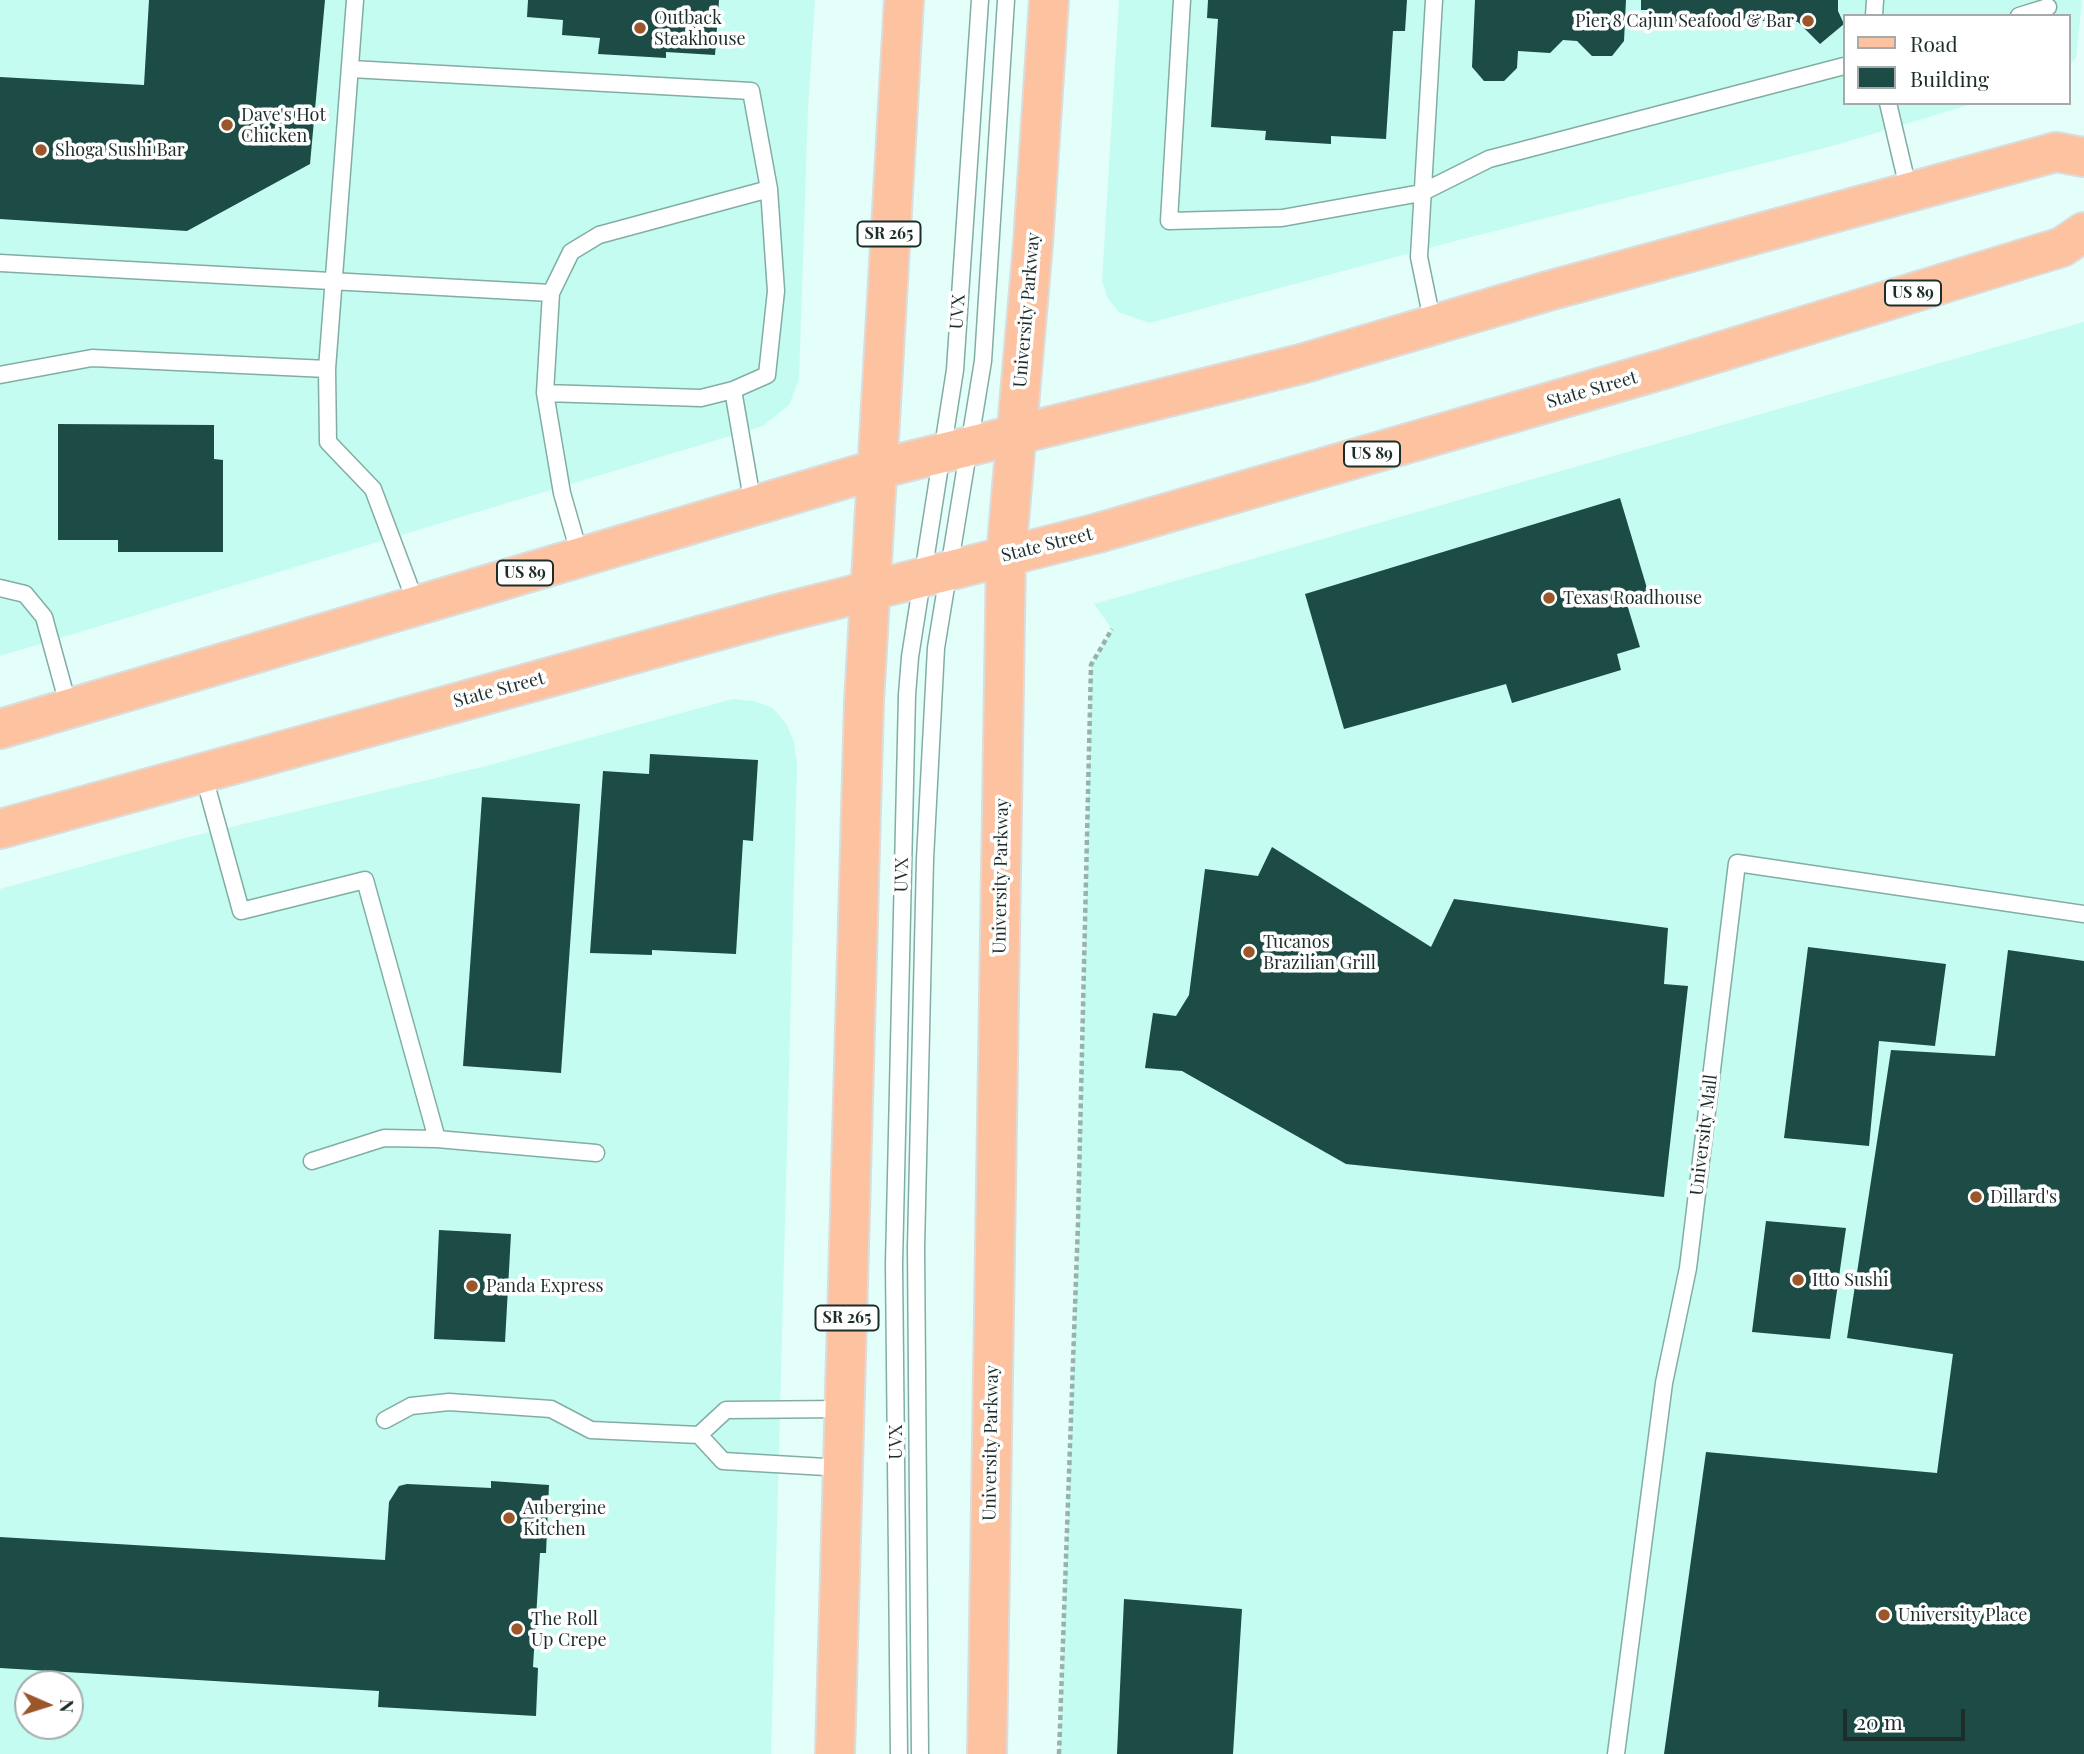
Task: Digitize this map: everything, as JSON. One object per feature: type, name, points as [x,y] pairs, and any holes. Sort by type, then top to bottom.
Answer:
[{"type":"main road","name":"SR 265","points":[[835,1754],[863,702],[872,589],[904,0]]},
{"type":"main road","name":"University Parkway","points":[[987,1754],[1006,556],[1033,244],[1049,0]]},
{"type":"main road","name":"US 89","points":[[0,729],[878,469],[1301,363],[2056,152],[2084,157]]},
{"type":"main road","name":"State Street","points":[[0,829],[872,589],[1098,533],[1664,369],[2062,247],[2084,232]]},
{"type":"lane","points":[[355,0],[327,369],[328,442],[373,489],[417,606]]},
{"type":"lane","name":"UVX","points":[[899,1754],[894,1264],[903,826],[910,657],[937,572],[955,449],[955,370],[979,0]]},
{"type":"lane","points":[[920,1754],[916,1286],[920,1021],[937,572],[955,449],[983,361],[1006,0]]},
{"type":"lane","points":[[1182,0],[1169,221],[1282,218],[1421,193],[1489,159],[1842,67]]},
{"type":"lane","points":[[1433,325],[1419,257],[1434,0]]},
{"type":"lane","points":[[2026,14],[2048,8]]},
{"type":"lane","points":[[351,69],[751,91],[769,189],[776,292],[767,375],[733,390],[701,398],[545,393]]},
{"type":"lane","points":[[1888,105],[1909,192]]},
{"type":"lane","points":[[580,556],[562,493],[545,393],[551,293],[571,252],[599,235],[769,189]]},
{"type":"lane","points":[[0,263],[551,293]]},
{"type":"lane","points":[[0,375],[92,358],[327,369]]},
{"type":"lane","points":[[733,390],[753,506]]},
{"type":"lane","points":[[0,588],[25,594],[44,617],[69,708]]},
{"type":"lane","points":[[203,772],[242,911],[365,880],[437,1139]]},
{"type":"lane","name":"University Mall","points":[[1616,1754],[1664,1383],[1688,1268],[1737,863],[2084,914]]},
{"type":"lane","points":[[312,1161],[384,1139],[437,1139],[596,1153]]},
{"type":"lane","points":[[385,1420],[411,1406],[449,1402],[551,1409],[591,1430],[699,1435],[723,1461],[842,1468]]},
{"type":"lane","points":[[699,1435],[726,1410],[844,1409]]},
{"type":"path","points":[[1059,1754],[1079,1223],[1091,665],[1112,629]]},
{"type":"shaded area","points":[[0,0],[815,0],[808,108],[799,379],[789,405],[763,426],[0,656]]},
{"type":"shaded area","points":[[1119,0],[2082,0],[2076,58],[2070,64],[2070,14],[1842,14],[1842,105],[1968,105],[1836,145],[1459,240],[1149,323],[1119,312],[1108,299],[1102,281]]},
{"type":"shaded area","name":"University Place","points":[[2084,322],[2084,1754],[1059,1754],[1078,1223],[1091,665],[1112,629],[1094,604]]},
{"type":"shaded area","points":[[733,699],[754,701],[773,708],[787,725],[794,742],[797,765],[771,1754],[0,1754],[0,889],[185,838],[486,766]]},
{"type":"building","name":"Dave's Hot Chicken","points":[[149,0],[325,0],[310,164],[187,231],[0,219],[0,77],[144,85]]},
{"type":"building","name":"Outback Steakhouse","points":[[528,0],[719,0],[715,55],[666,52],[666,58],[598,54],[600,38],[562,35],[563,20],[527,17]]},
{"type":"building","points":[[1208,0],[1407,0],[1405,31],[1393,31],[1386,139],[1331,136],[1331,144],[1265,140],[1266,131],[1211,127],[1218,19],[1207,18]]},
{"type":"building","points":[[1475,0],[1626,0],[1624,41],[1612,56],[1592,56],[1577,41],[1563,40],[1550,53],[1518,51],[1517,68],[1504,81],[1484,81],[1472,67]]},
{"type":"building","name":"Pier 8 Cajun Seafood & Bar","points":[[1641,0],[1838,0],[1842,26],[1820,44],[1798,22],[1702,19],[1701,28],[1670,27],[1672,11],[1665,16],[1654,16],[1647,10],[1641,10]]},
{"type":"building","points":[[58,424],[214,425],[214,459],[223,460],[223,552],[118,552],[118,540],[58,540]]},
{"type":"building","points":[[1620,498],[1649,595],[1626,601],[1640,647],[1617,654],[1621,670],[1512,703],[1506,684],[1344,729],[1305,594]]},
{"type":"building","points":[[650,754],[758,760],[753,841],[743,840],[736,954],[652,950],[652,955],[590,953],[603,771],[649,774]]},
{"type":"building","points":[[482,797],[580,804],[561,1073],[463,1066]]},
{"type":"building","points":[[1272,847],[1431,947],[1454,899],[1668,928],[1664,984],[1688,986],[1664,1197],[1346,1164],[1182,1071],[1145,1068],[1153,1013],[1176,1016],[1189,995],[1205,869],[1258,876]]},
{"type":"building","points":[[1808,947],[1946,964],[1935,1046],[1879,1041],[1869,1146],[1784,1138]]},
{"type":"building","points":[[2008,950],[2084,961],[2084,1754],[1664,1754],[1706,1452],[1937,1473],[1953,1354],[1847,1338],[1891,1050],[1995,1056]]},
{"type":"building","name":"Itto Sushi","points":[[1766,1221],[1846,1228],[1830,1339],[1752,1332]]},
{"type":"building","name":"Panda Express","points":[[439,1230],[511,1234],[505,1342],[434,1339]]},
{"type":"building","points":[[491,1481],[549,1485],[546,1553],[540,1553],[533,1667],[538,1668],[536,1716],[378,1707],[379,1691],[84,1673],[84,1670],[0,1668],[0,1537],[385,1560],[389,1502],[399,1486],[407,1484],[491,1488]]},
{"type":"building","points":[[1124,1599],[1242,1609],[1233,1754],[1117,1754]]},
{"type":"place","name":"Pier 8 Cajun Seafood & Bar","points":[[1808,21]]},
{"type":"place","name":"Outback Steakhouse","points":[[640,28]]},
{"type":"place","name":"Dave's Hot Chicken","points":[[227,125]]},
{"type":"place","name":"Shoga Sushi Bar","points":[[41,150]]},
{"type":"place","name":"Texas Roadhouse","points":[[1549,598]]},
{"type":"place","name":"Tucanos Brazilian Grill","points":[[1249,952]]},
{"type":"place","name":"Dillard's","points":[[1976,1197]]},
{"type":"place","name":"Itto Sushi","points":[[1798,1280]]},
{"type":"place","name":"Panda Express","points":[[472,1286]]},
{"type":"place","name":"Aubergine Kitchen","points":[[509,1518]]},
{"type":"place","name":"University Place","points":[[1884,1615]]},
{"type":"place","name":"The Roll Up Crepe","points":[[517,1629]]}]
